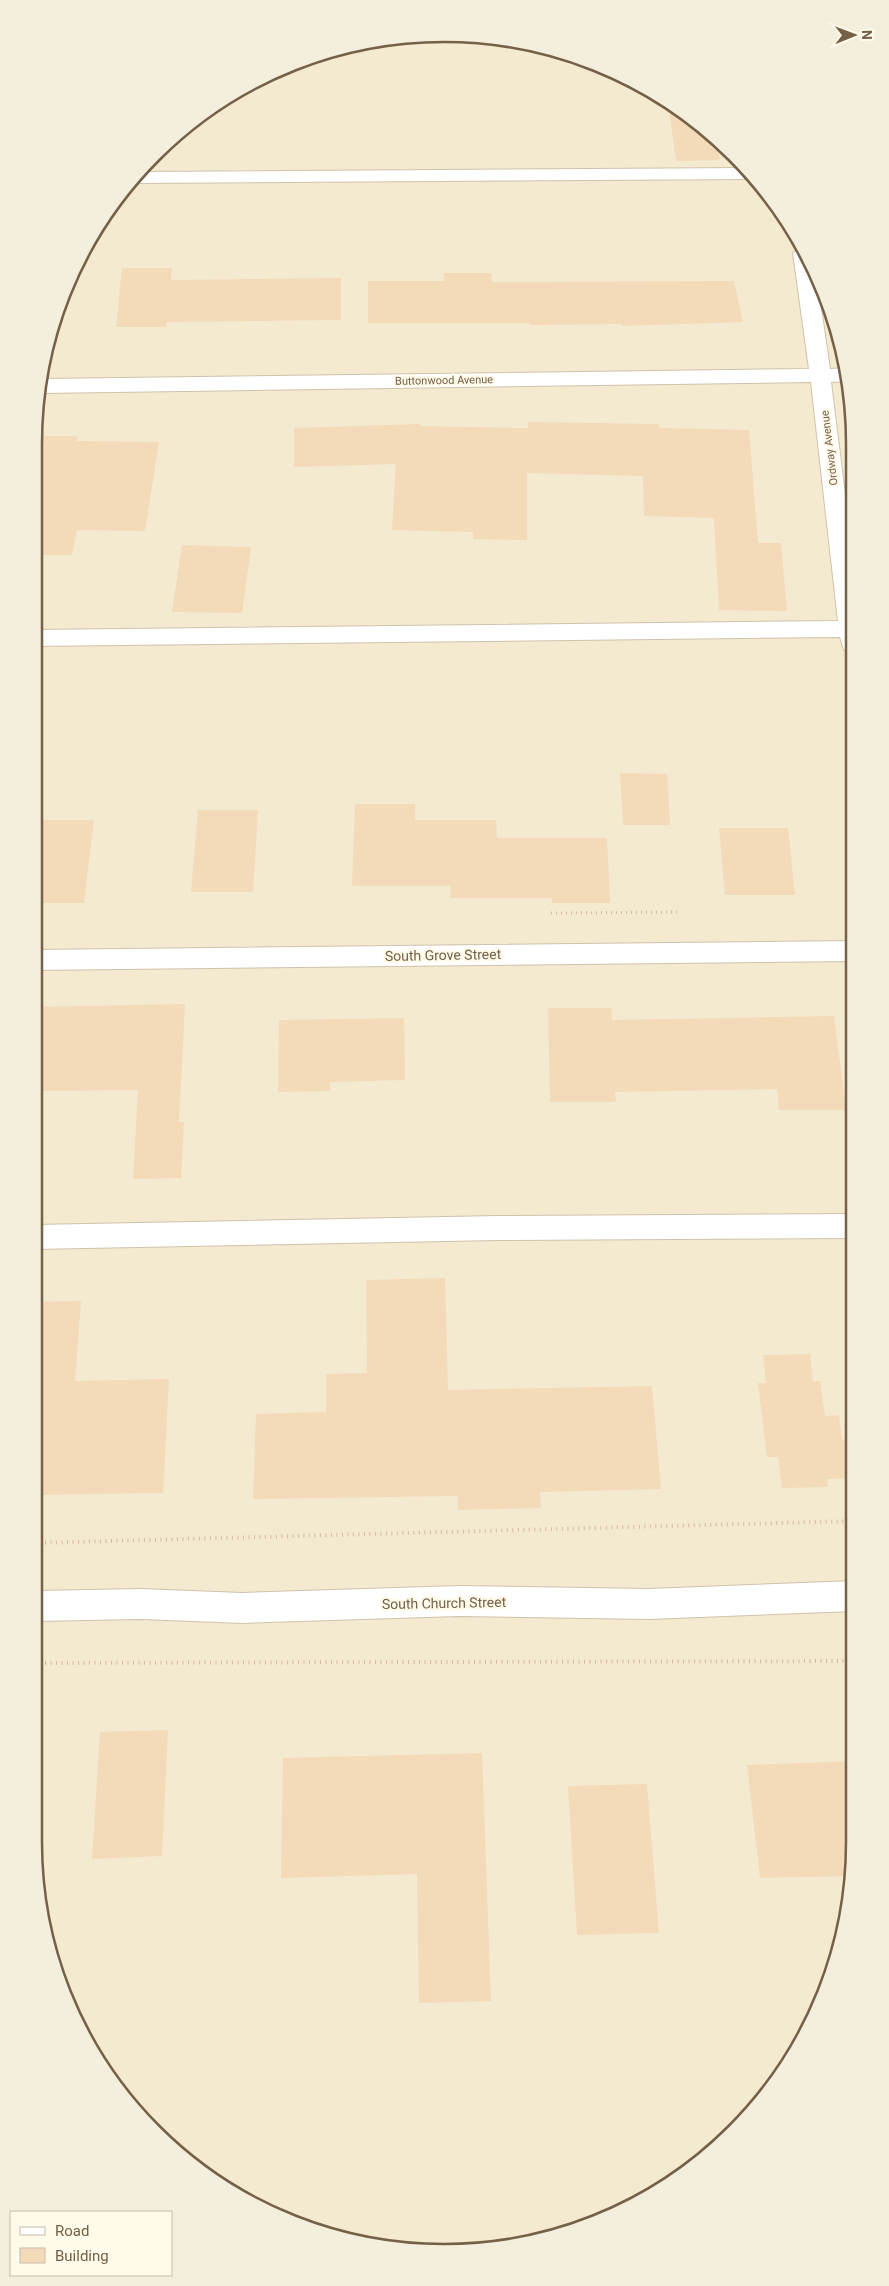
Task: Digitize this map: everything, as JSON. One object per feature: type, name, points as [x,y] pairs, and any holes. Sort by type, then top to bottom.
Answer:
[{"type":"street","points":[[143,178],[742,174]]},
{"type":"street","name":"Ordway Avenue","points":[[805,267],[846,585]]},
{"type":"street","name":"Buttonwood Avenue","points":[[47,386],[840,375]]},
{"type":"street","points":[[42,638],[846,634]]},
{"type":"street","name":"South Grove Street","points":[[42,960],[846,951]]},
{"type":"street","points":[[42,1237],[487,1229],[846,1226]]},
{"type":"street","name":"South Church Street","points":[[42,1606],[141,1604],[242,1608],[458,1602],[649,1604],[846,1596]]},
{"type":"path","points":[[42,1543],[846,1521]]},
{"type":"path","points":[[42,1664],[846,1661]]},
{"type":"shaded area","points":[[444,42],[471,43],[523,50],[549,56],[598,73],[646,96],[710,142],[747,179],[779,221],[793,244],[816,291],[833,340],[843,392],[846,418],[846,1868],[839,1920],[833,1946],[816,1995],[793,2042],[779,2065],[747,2107],[729,2126],[710,2144],[668,2176],[646,2190],[598,2213],[549,2230],[523,2236],[471,2243],[418,2243],[366,2236],[340,2230],[291,2213],[243,2190],[179,2144],[142,2107],[110,2065],[96,2042],[73,1995],[64,1971],[56,1946],[46,1894],[42,1841],[42,444],[46,392],[56,340],[73,291],[96,243],[142,179],[179,142],[221,110],[244,96],[291,73],[315,64],[340,56],[392,46]]},
{"type":"building","points":[[669,111],[718,150],[720,160],[676,161]]},
{"type":"building","points":[[122,268],[172,268],[171,280],[341,278],[341,320],[167,322],[166,327],[116,327]]},
{"type":"building","points":[[444,273],[491,273],[492,282],[734,281],[743,322],[623,326],[622,324],[368,323],[368,281],[444,281]]},
{"type":"building","points":[[528,422],[659,424],[659,428],[749,430],[758,543],[781,543],[787,611],[719,610],[714,518],[644,516],[643,476],[527,473],[527,540],[473,539],[473,532],[392,530],[396,464],[294,467],[294,428],[420,424],[420,426],[528,428]]},
{"type":"building","points":[[42,436],[78,436],[77,441],[159,442],[145,531],[77,530],[72,555],[42,555]]},
{"type":"building","points":[[182,545],[251,547],[242,613],[172,612]]},
{"type":"building","points":[[620,773],[667,774],[670,825],[623,825]]},
{"type":"building","points":[[355,804],[415,804],[415,820],[496,820],[497,838],[607,838],[610,903],[552,903],[552,898],[450,898],[451,886],[352,886]]},
{"type":"building","points":[[198,810],[258,810],[253,892],[191,892]]},
{"type":"building","points":[[42,820],[94,820],[84,903],[42,903]]},
{"type":"building","points":[[719,828],[788,828],[795,895],[725,895]]},
{"type":"building","points":[[185,1004],[179,1122],[184,1122],[181,1178],[133,1179],[138,1090],[42,1091],[42,1007]]},
{"type":"building","points":[[548,1008],[611,1008],[612,1020],[834,1016],[846,1110],[779,1110],[777,1089],[615,1092],[616,1102],[550,1102]]},
{"type":"building","points":[[404,1018],[405,1080],[330,1082],[330,1091],[278,1092],[279,1020]]},
{"type":"building","points":[[445,1278],[448,1390],[652,1386],[661,1489],[540,1492],[541,1508],[458,1510],[458,1496],[253,1499],[256,1414],[326,1412],[326,1374],[367,1373],[366,1280]]},
{"type":"building","points":[[81,1301],[75,1381],[169,1379],[163,1493],[42,1495],[42,1302]]},
{"type":"building","points":[[810,1354],[813,1381],[820,1381],[825,1416],[839,1415],[842,1440],[846,1440],[846,1478],[827,1479],[828,1487],[782,1488],[778,1457],[767,1457],[758,1383],[766,1383],[763,1355]]},
{"type":"building","points":[[168,1730],[162,1856],[92,1859],[100,1732]]},
{"type":"building","points":[[482,1753],[491,2001],[419,2003],[417,1874],[281,1878],[283,1758]]},
{"type":"building","points":[[846,1761],[845,1876],[760,1878],[747,1765]]},
{"type":"building","points":[[647,1784],[659,1933],[577,1935],[568,1786]]}]
